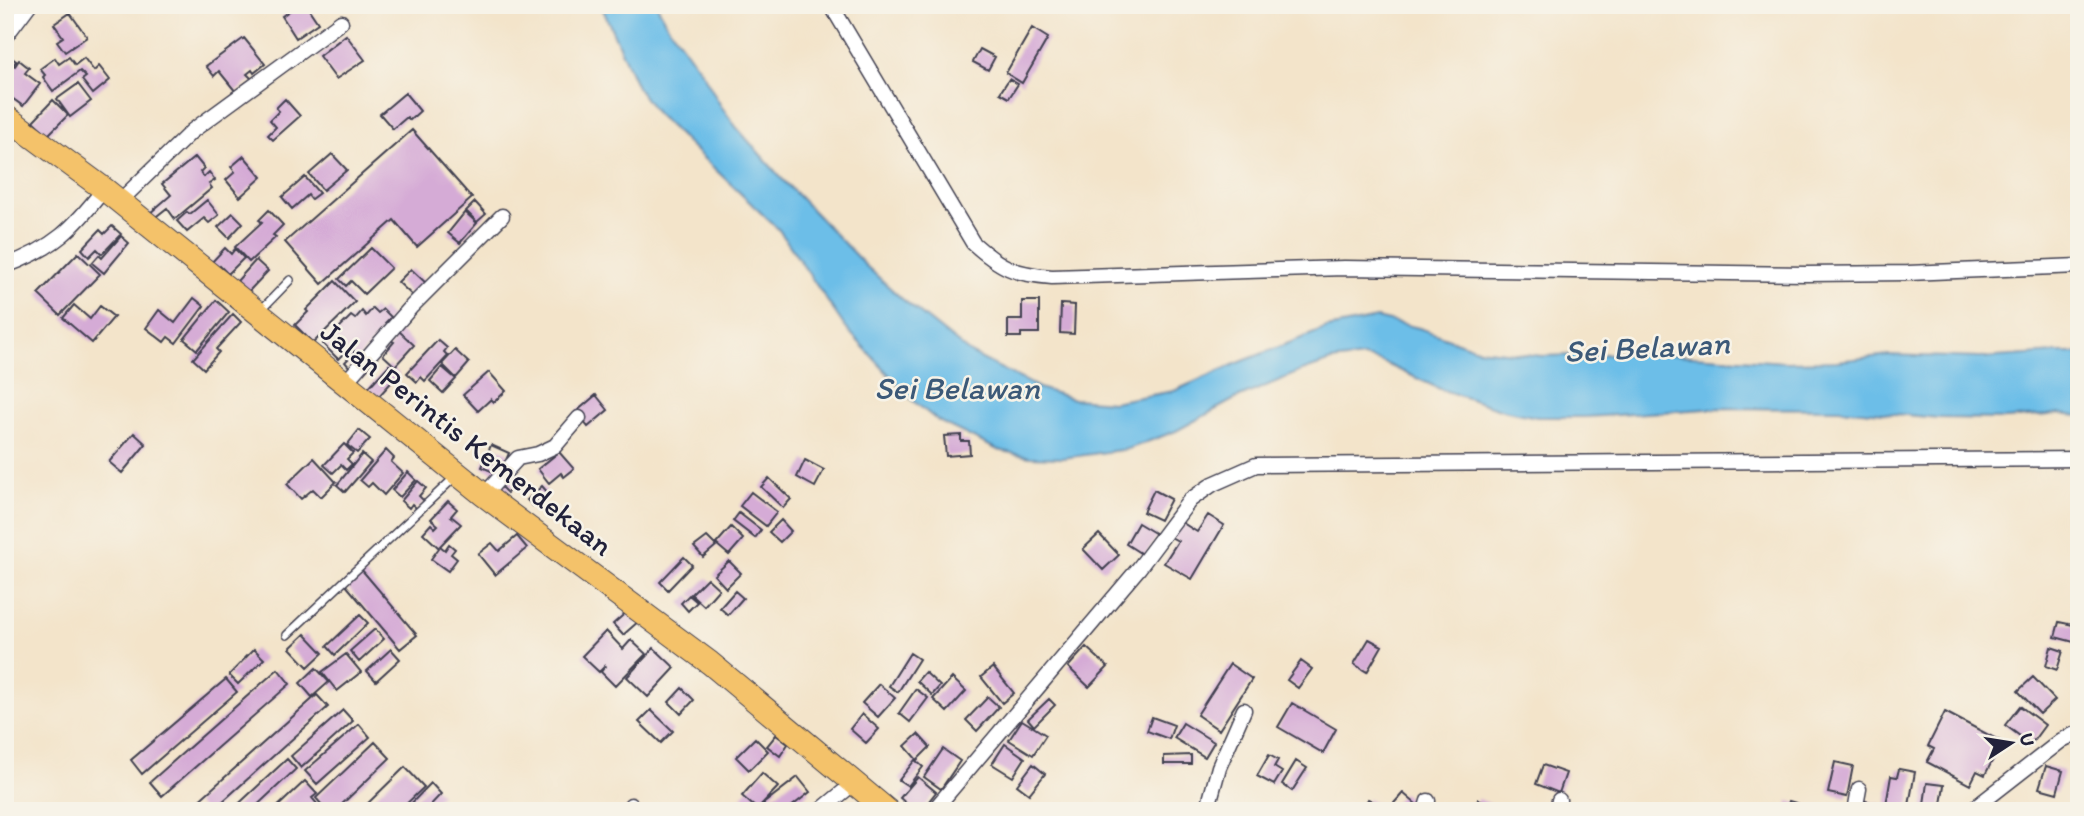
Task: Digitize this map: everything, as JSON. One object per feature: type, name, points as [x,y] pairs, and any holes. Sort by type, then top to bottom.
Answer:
[{"type":"main road","name":"Jalan Perintis Kemerdekaan","points":[[5,117],[112,196],[484,495],[710,663],[888,811]]},
{"type":"street","points":[[5,37],[29,5]]},
{"type":"street","points":[[831,5],[973,243],[996,263],[1030,275],[1052,277],[1343,268],[1819,274],[2079,266]]},
{"type":"street","points":[[5,266],[40,252],[192,131],[341,22]]},
{"type":"street","points":[[344,384],[412,306],[502,216]]},
{"type":"street","points":[[484,495],[518,458],[538,454],[555,446],[579,418]]},
{"type":"street","points":[[933,811],[1139,568],[1190,500],[1213,484],[1256,466],[2079,459]]},
{"type":"street","points":[[1207,811],[1219,767],[1244,710]]},
{"type":"street","points":[[1971,811],[2062,740],[2079,732]]},
{"type":"street","points":[[820,811],[854,783]]},
{"type":"street","points":[[1855,811],[1859,789]]},
{"type":"lane","points":[[258,314],[290,280]]},
{"type":"lane","points":[[287,635],[458,474]]},
{"type":"water","name":"Sei Belawan","points":[[601,5],[657,5],[666,23],[737,128],[865,265],[901,298],[970,353],[1039,388],[1074,399],[1112,402],[1174,391],[1327,328],[1377,318],[1419,328],[1477,349],[1542,356],[1646,353],[1786,362],[1837,361],[1889,355],[1981,358],[2079,353],[2079,416],[2057,414],[2007,419],[1939,418],[1839,409],[1721,408],[1586,417],[1537,417],[1503,410],[1440,389],[1380,361],[1363,357],[1331,361],[1299,372],[1235,399],[1176,431],[1128,449],[1063,458],[1030,457],[998,450],[938,421],[912,400],[845,327],[779,230],[656,113],[637,87]]},
{"type":"building","points":[[298,5],[306,5],[318,23],[296,38],[282,16]]},
{"type":"building","points":[[70,13],[87,37],[65,52],[57,41],[63,37],[54,24]]},
{"type":"building","points":[[1032,28],[1048,38],[1022,83],[1006,73]]},
{"type":"building","points":[[346,35],[365,60],[336,79],[319,56]]},
{"type":"building","points":[[244,38],[265,64],[254,73],[252,70],[247,74],[252,79],[236,92],[219,71],[214,76],[206,66]]},
{"type":"building","points":[[980,49],[995,57],[988,70],[973,62]]},
{"type":"building","points":[[8,55],[16,61],[13,65],[19,60],[29,68],[25,73],[40,84],[23,106],[5,93],[5,59]]},
{"type":"building","points":[[69,57],[75,65],[84,58],[94,71],[99,66],[110,80],[93,94],[82,80],[86,77],[80,71],[53,91],[40,69],[55,58],[59,64]]},
{"type":"building","points":[[1009,79],[1018,84],[1009,98],[1000,93]]},
{"type":"building","points":[[78,84],[91,101],[70,117],[57,99]]},
{"type":"building","points":[[405,93],[420,111],[410,120],[407,117],[393,129],[380,114]]},
{"type":"building","points":[[285,99],[300,116],[273,140],[268,135],[276,127],[270,120]]},
{"type":"building","points":[[53,100],[68,115],[48,135],[33,121]]},
{"type":"building","points":[[412,130],[472,198],[417,247],[394,220],[322,284],[285,242]]},
{"type":"building","points":[[332,154],[347,170],[323,190],[309,174]]},
{"type":"building","points":[[244,156],[262,177],[240,197],[226,180],[235,172],[231,167]]},
{"type":"building","points":[[195,157],[204,168],[200,172],[204,177],[209,172],[215,180],[209,184],[212,188],[175,219],[167,208],[153,219],[149,214],[171,195],[162,184]]},
{"type":"building","points":[[305,177],[319,193],[311,199],[308,195],[292,209],[282,197]]},
{"type":"building","points":[[207,200],[219,215],[209,223],[204,218],[187,232],[177,221]]},
{"type":"building","points":[[475,202],[486,214],[477,222],[466,211]]},
{"type":"building","points":[[269,210],[283,225],[273,235],[276,237],[249,262],[235,247],[262,222],[259,220]]},
{"type":"building","points":[[465,212],[477,223],[460,243],[448,233]]},
{"type":"building","points":[[233,213],[243,223],[229,238],[218,227]]},
{"type":"building","points":[[112,226],[121,234],[102,254],[97,249],[89,257],[82,249],[100,230],[104,234]]},
{"type":"building","points":[[121,236],[129,243],[104,273],[92,263],[99,255],[102,258]]},
{"type":"building","points":[[225,248],[231,254],[235,249],[244,258],[228,274],[220,266],[216,270],[210,264]]},
{"type":"building","points":[[371,248],[391,268],[364,294],[351,281],[346,286],[339,279]]},
{"type":"building","points":[[78,253],[100,274],[60,315],[38,294]]},
{"type":"building","points":[[256,260],[268,271],[248,292],[237,281]]},
{"type":"building","points":[[411,269],[428,285],[415,298],[398,282]]},
{"type":"building","points":[[335,281],[355,302],[313,343],[295,325]]},
{"type":"building","points":[[194,298],[204,306],[176,343],[168,337],[164,342],[146,328],[159,310],[175,323]]},
{"type":"building","points":[[216,300],[229,312],[197,350],[184,339]]},
{"type":"building","points":[[1022,301],[1039,301],[1039,333],[1021,333],[1021,337],[1008,337],[1008,320],[1022,320]]},
{"type":"building","points":[[1061,304],[1075,305],[1074,334],[1060,333]]},
{"type":"building","points":[[74,305],[90,319],[100,306],[114,317],[92,343],[63,318]]},
{"type":"building","points":[[373,308],[378,313],[383,309],[391,317],[350,368],[345,362],[355,352],[350,347],[338,359],[323,344],[351,316],[355,319],[362,311],[366,316]]},
{"type":"building","points":[[233,314],[241,322],[216,349],[219,352],[204,369],[193,359]]},
{"type":"building","points":[[399,331],[414,345],[395,366],[383,355]]},
{"type":"building","points":[[438,340],[447,348],[444,352],[448,356],[425,381],[421,377],[417,382],[407,373]]},
{"type":"building","points":[[455,350],[469,363],[456,378],[442,364]]},
{"type":"building","points":[[389,365],[399,374],[378,397],[368,388]]},
{"type":"building","points":[[442,367],[456,379],[443,393],[430,381]]},
{"type":"building","points":[[489,372],[506,391],[494,402],[491,399],[478,411],[463,395]]},
{"type":"building","points":[[596,395],[608,410],[588,427],[576,412]]},
{"type":"building","points":[[359,430],[370,439],[357,453],[347,445]]},
{"type":"building","points":[[134,433],[146,444],[122,473],[109,462]]},
{"type":"building","points":[[961,435],[961,441],[969,441],[970,454],[946,456],[944,436]]},
{"type":"building","points":[[344,444],[353,453],[347,459],[352,464],[346,470],[341,465],[333,473],[324,465]]},
{"type":"building","points":[[491,445],[509,453],[500,475],[482,467]]},
{"type":"building","points":[[386,450],[394,458],[391,462],[403,473],[384,495],[372,483],[368,487],[360,480]]},
{"type":"building","points":[[559,452],[574,469],[564,477],[561,473],[549,483],[538,469]]},
{"type":"building","points":[[362,454],[371,462],[345,492],[337,485]]},
{"type":"building","points":[[314,458],[336,482],[321,497],[313,489],[301,499],[287,484]]},
{"type":"building","points":[[805,460],[824,470],[815,487],[797,477]]},
{"type":"building","points":[[408,472],[416,480],[400,497],[392,490]]},
{"type":"building","points":[[510,475],[517,482],[507,493],[499,485]]},
{"type":"building","points":[[769,478],[791,499],[783,508],[761,487]]},
{"type":"building","points":[[418,481],[426,488],[419,496],[424,501],[417,509],[412,504],[409,508],[401,501]]},
{"type":"building","points":[[542,486],[548,493],[533,506],[527,500]]},
{"type":"building","points":[[1154,490],[1171,499],[1160,520],[1143,512]]},
{"type":"building","points":[[751,492],[777,512],[766,526],[740,506]]},
{"type":"building","points":[[448,501],[457,509],[451,516],[461,524],[440,546],[445,550],[449,544],[455,549],[451,554],[457,559],[448,571],[431,559],[439,548],[423,533],[431,524],[435,528],[438,525],[431,519]]},
{"type":"building","points":[[739,513],[761,530],[755,538],[733,521]]},
{"type":"building","points":[[1208,515],[1224,525],[1192,579],[1164,563],[1178,541],[1169,536],[1178,520],[1197,532]]},
{"type":"building","points":[[781,520],[791,531],[780,542],[769,532]]},
{"type":"building","points":[[1138,523],[1158,535],[1145,556],[1126,544]]},
{"type":"building","points":[[731,527],[743,539],[729,555],[716,544]]},
{"type":"building","points":[[1099,534],[1119,555],[1103,570],[1083,549]]},
{"type":"building","points":[[517,536],[527,548],[495,575],[478,554],[492,543],[499,551]]},
{"type":"building","points":[[707,537],[716,546],[703,557],[694,547]]},
{"type":"building","points":[[684,557],[692,565],[668,590],[660,582]]},
{"type":"building","points":[[729,561],[741,573],[726,588],[714,575]]},
{"type":"building","points":[[361,569],[417,635],[400,649],[345,584]]},
{"type":"building","points":[[707,578],[719,589],[704,606],[691,594]]},
{"type":"building","points":[[735,591],[743,598],[728,615],[720,608]]},
{"type":"building","points":[[689,595],[697,602],[688,611],[681,603]]},
{"type":"building","points":[[629,610],[639,621],[623,635],[613,624]]},
{"type":"building","points":[[360,615],[368,623],[335,655],[327,646]]},
{"type":"building","points":[[2059,622],[2078,626],[2074,642],[2055,637]]},
{"type":"building","points":[[375,629],[384,639],[359,662],[350,651]]},
{"type":"building","points":[[606,631],[623,649],[631,640],[646,654],[615,686],[601,672],[606,665],[599,672],[582,656]]},
{"type":"building","points":[[305,634],[323,653],[308,667],[290,648]]},
{"type":"building","points":[[1369,639],[1382,646],[1367,672],[1354,664]]},
{"type":"building","points":[[1086,647],[1108,667],[1089,687],[1068,667]]},
{"type":"building","points":[[2051,647],[2063,651],[2057,670],[2046,666]]},
{"type":"building","points":[[654,648],[675,668],[648,697],[627,677]]},
{"type":"building","points":[[254,649],[264,659],[238,684],[229,675]]},
{"type":"building","points":[[391,649],[400,659],[376,681],[367,671]]},
{"type":"building","points":[[910,653],[919,659],[898,692],[889,686]]},
{"type":"building","points":[[346,654],[361,672],[337,691],[322,672]]},
{"type":"building","points":[[1301,661],[1312,669],[1298,688],[1287,680]]},
{"type":"building","points":[[1230,664],[1252,679],[1219,730],[1197,715]]},
{"type":"building","points":[[993,667],[1014,693],[1002,703],[981,677]]},
{"type":"building","points":[[316,668],[329,682],[312,697],[300,683]]},
{"type":"building","points":[[278,669],[290,684],[162,796],[150,782]]},
{"type":"building","points":[[925,672],[940,686],[932,695],[917,681]]},
{"type":"building","points":[[2033,677],[2055,700],[2040,714],[2018,691]]},
{"type":"building","points":[[952,678],[966,691],[947,712],[933,699]]},
{"type":"building","points":[[226,679],[237,692],[142,774],[131,760]]},
{"type":"building","points":[[879,684],[895,698],[878,717],[862,703]]},
{"type":"building","points":[[682,688],[694,700],[681,714],[669,702]]},
{"type":"building","points":[[916,689],[928,698],[910,722],[899,713]]},
{"type":"building","points":[[317,695],[328,707],[212,811],[204,811],[196,803]]},
{"type":"building","points":[[988,697],[999,707],[977,731],[966,720]]},
{"type":"building","points":[[1049,699],[1055,705],[1034,726],[1028,719]]},
{"type":"building","points":[[1292,703],[1336,729],[1323,753],[1278,727]]},
{"type":"building","points":[[2020,706],[2045,725],[2031,744],[2005,725]]},
{"type":"building","points":[[343,710],[353,721],[301,768],[291,756]]},
{"type":"building","points":[[651,710],[673,731],[661,743],[639,722]]},
{"type":"building","points":[[1945,712],[2002,742],[1985,775],[1977,771],[1970,785],[1927,762],[1934,749],[1928,746]]},
{"type":"building","points":[[862,714],[879,729],[866,743],[850,729]]},
{"type":"building","points":[[1152,717],[1174,725],[1169,739],[1147,731]]},
{"type":"building","points":[[1022,720],[1046,735],[1033,755],[1009,740]]},
{"type":"building","points":[[1183,723],[1214,742],[1205,757],[1174,738]]},
{"type":"building","points":[[359,724],[370,737],[317,784],[305,771]]},
{"type":"building","points":[[918,734],[930,747],[917,760],[905,746]]},
{"type":"building","points":[[776,735],[788,744],[780,756],[767,746]]},
{"type":"building","points":[[755,738],[768,751],[749,770],[736,757]]},
{"type":"building","points":[[375,742],[390,758],[335,811],[327,811],[316,798]]},
{"type":"building","points":[[1005,744],[1025,758],[1013,777],[992,764]]},
{"type":"building","points":[[943,749],[960,761],[941,789],[924,777]]},
{"type":"building","points":[[1191,755],[1191,764],[1164,764],[1164,756]]},
{"type":"building","points":[[1269,755],[1278,760],[1274,767],[1282,772],[1274,785],[1257,776]]},
{"type":"building","points":[[287,759],[296,769],[251,811],[231,811]]},
{"type":"building","points":[[915,760],[923,767],[908,786],[899,780]]},
{"type":"building","points":[[1296,761],[1307,768],[1292,791],[1282,784]]},
{"type":"building","points":[[1835,762],[1853,766],[1847,797],[1828,793]]},
{"type":"building","points":[[1033,764],[1045,774],[1029,794],[1017,785]]},
{"type":"building","points":[[1543,765],[1566,773],[1559,793],[1536,784]]},
{"type":"building","points":[[2046,766],[2063,771],[2057,793],[2039,788]]},
{"type":"building","points":[[405,767],[424,787],[399,811],[360,811]]},
{"type":"building","points":[[1899,769],[1915,772],[1908,811],[1885,811],[1891,776],[1897,777]]},
{"type":"building","points":[[762,773],[778,787],[757,809],[742,796]]},
{"type":"building","points":[[798,777],[810,792],[786,811],[768,811],[763,804]]},
{"type":"building","points":[[918,777],[936,792],[921,811],[915,811],[900,798]]},
{"type":"building","points":[[305,781],[317,794],[312,798],[323,811],[273,811]]},
{"type":"building","points":[[431,783],[441,794],[425,811],[404,811]]},
{"type":"building","points":[[1927,783],[1944,785],[1940,811],[1923,811]]},
{"type":"building","points":[[1403,793],[1416,804],[1410,811],[1387,811]]},
{"type":"building","points":[[1368,799],[1383,807],[1381,811],[1362,811]]},
{"type":"building","points":[[1478,799],[1496,806],[1494,811],[1473,811]]},
{"type":"building","points":[[1789,801],[1813,808],[1813,811],[1786,811]]},
{"type":"building","points":[[1865,801],[1882,804],[1881,811],[1863,811]]}]
